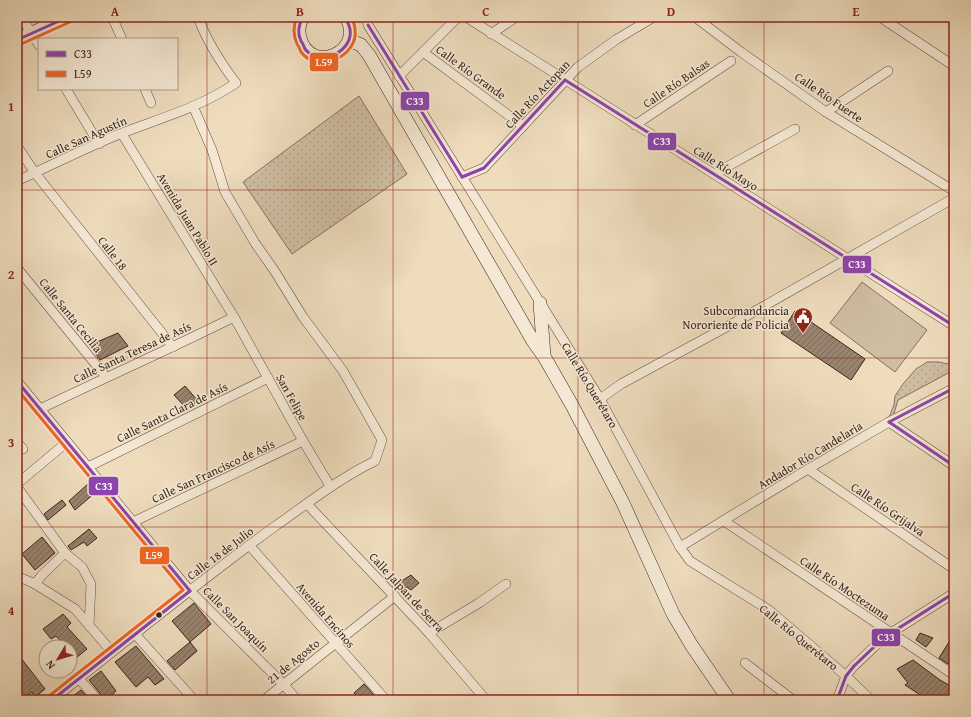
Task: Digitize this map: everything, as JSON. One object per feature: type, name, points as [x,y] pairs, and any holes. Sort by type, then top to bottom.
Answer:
[{"type":"main road","points":[[303,17],[299,27],[301,42],[310,54],[325,58],[332,57],[340,53],[346,47],[350,32],[348,21]]},
{"type":"main road","points":[[17,40],[65,18]]},
{"type":"main road","name":"Calle Río Querétaro","points":[[349,40],[361,44],[369,55],[545,358],[573,407],[623,503],[673,614],[692,646],[729,700]]},
{"type":"main road","points":[[540,304],[545,358]]},
{"type":"street","points":[[21,17],[38,44]]},
{"type":"street","points":[[112,17],[122,38]]},
{"type":"street","name":"Calle San Agustín","points":[[17,181],[122,134],[166,118],[220,94],[236,83],[218,58],[204,34],[198,17]]},
{"type":"street","points":[[399,76],[458,17]]},
{"type":"street","name":"Calle Río Mayo","points":[[466,17],[954,326]]},
{"type":"street","points":[[491,34],[516,17]]},
{"type":"street","name":"Calle Río Actopan","points":[[462,177],[484,168],[578,67],[617,39],[654,17]]},
{"type":"street","name":"Calle Río Fuerte","points":[[695,17],[741,52],[826,112],[954,191]]},
{"type":"street","points":[[880,17],[954,66]]},
{"type":"street","points":[[348,21],[367,21]]},
{"type":"street","name":"Calle Río Querétaro","points":[[367,21],[399,76],[600,399],[680,547],[690,561],[769,610],[846,676],[871,700]]},
{"type":"street","name":"Calle Río Grande","points":[[424,52],[523,126]]},
{"type":"street","name":"Calle Río Balsas","points":[[635,125],[731,61]]},
{"type":"street","points":[[826,112],[888,71]]},
{"type":"street","points":[[67,90],[99,144]]},
{"type":"street","points":[[145,90],[151,103]]},
{"type":"street","name":"Calle 18 de Julio","points":[[52,700],[249,545],[330,486],[375,461],[382,440],[343,371],[303,317],[274,270],[255,243],[225,192],[212,150],[193,106]]},
{"type":"street","points":[[714,174],[795,129]]},
{"type":"street","name":"Avenida Juan Pablo II","points":[[122,134],[234,317]]},
{"type":"street","name":"Calle 18","points":[[17,146],[35,173],[173,347]]},
{"type":"street","points":[[600,399],[621,384],[743,318],[954,198]]},
{"type":"street","name":"Calle Santa Cecilia","points":[[17,268],[106,377]]},
{"type":"street","name":"San Felipe","points":[[234,317],[303,441],[330,486]]},
{"type":"street","name":"Calle Santa Teresa de Asís","points":[[40,409],[234,317]]},
{"type":"street","name":"Calle Santa Clara de Asís","points":[[88,467],[268,378]]},
{"type":"street","name":"Calle San Joaquín","points":[[17,381],[190,591],[284,685],[297,700]]},
{"type":"street","name":"Andador Río Candelaria","points":[[680,547],[724,522],[808,469],[889,422],[954,388]]},
{"type":"street","points":[[889,422],[954,466]]},
{"type":"street","name":"Calle San Francisco de Asís","points":[[133,522],[303,441]]},
{"type":"street","points":[[67,442],[17,486],[65,553],[82,567],[91,584],[89,626]]},
{"type":"street","name":"Calle Río Grijalva","points":[[808,469],[954,569]]},
{"type":"street","name":"Calle Jalpan de Serra","points":[[307,504],[429,633],[486,700]]},
{"type":"street","name":"Calle Río Moctezuma","points":[[724,522],[954,675]]},
{"type":"street","name":"Avenida Encinos","points":[[249,545],[382,699]]},
{"type":"street","points":[[35,584],[42,575],[65,553]]},
{"type":"street","points":[[17,576],[35,584],[75,609],[112,652]]},
{"type":"street","points":[[429,633],[479,603],[506,584]]},
{"type":"street","points":[[837,700],[846,676],[858,663],[891,633],[954,593]]},
{"type":"street","name":"21 de Agosto","points":[[264,700],[395,596]]},
{"type":"street","points":[[135,634],[194,700]]},
{"type":"street","points":[[745,663],[793,700]]},
{"type":"street","points":[[79,678],[98,700]]},
{"type":"shaded area","points":[[359,96],[407,174],[292,254],[243,182]]},
{"type":"shaded area","points":[[862,282],[927,330],[895,372],[830,323]]},
{"type":"shaded area","points":[[954,357],[954,370],[898,400],[893,417],[888,420],[894,405],[895,396],[916,369],[927,362],[947,364]]},
{"type":"building","points":[[795,311],[865,359],[851,380],[781,333]]},
{"type":"building","points":[[118,333],[128,346],[100,360],[90,345]]},
{"type":"building","points":[[185,386],[198,401],[187,409],[174,395]]},
{"type":"building","points":[[89,483],[96,492],[75,510],[69,501]]},
{"type":"building","points":[[62,500],[66,505],[48,520],[44,514]]},
{"type":"building","points":[[89,529],[97,538],[87,546],[84,542],[71,550],[68,546]]},
{"type":"building","points":[[42,537],[55,553],[35,570],[22,554]]},
{"type":"building","points":[[411,575],[419,583],[411,590],[407,587],[402,590],[397,584]]},
{"type":"building","points":[[194,603],[211,624],[190,642],[172,621]]},
{"type":"building","points":[[63,614],[71,623],[67,627],[78,639],[59,639],[56,636],[51,639],[43,629]]},
{"type":"building","points":[[920,633],[933,638],[926,647],[916,640]]},
{"type":"building","points":[[954,634],[954,654],[948,664],[939,658]]},
{"type":"building","points":[[78,639],[87,649],[78,656]]},
{"type":"building","points":[[190,642],[197,651],[175,670],[167,661]]},
{"type":"building","points":[[136,646],[164,679],[155,685],[148,677],[136,687],[115,662]]},
{"type":"building","points":[[17,653],[45,689],[35,697],[32,692],[22,700],[17,700]]},
{"type":"building","points":[[913,660],[940,680],[954,688],[954,700],[928,700],[905,685],[908,683],[897,669]]},
{"type":"building","points":[[101,671],[116,691],[106,700],[104,700],[89,680]]},
{"type":"building","points":[[364,684],[374,695],[368,700],[362,700],[361,696],[358,698],[354,693]]},
{"type":"building","points":[[81,690],[90,700],[68,700]]},
{"type":"transit line","name":"C33","points":[[17,40],[68,17]]},
{"type":"transit line","name":"L59","points":[[297,17],[294,27],[296,41],[301,52],[308,59],[317,62],[327,62],[336,59],[351,47],[355,39],[355,29],[351,17]]},
{"type":"transit line","name":"C33","points":[[303,17],[299,29],[300,38],[305,49],[311,54],[319,57],[327,57],[335,54],[347,44],[350,37],[350,29],[346,17]]},
{"type":"transit line","name":"L59","points":[[19,45],[70,22]]},
{"type":"transit line","name":"C33","points":[[368,25],[462,177]]},
{"type":"transit line","name":"C33","points":[[565,80],[954,326]]},
{"type":"transit line","name":"C33","points":[[462,177],[484,168],[565,80]]},
{"type":"transit line","name":"C33","points":[[17,381],[190,591]]},
{"type":"transit line","name":"C33","points":[[889,422],[954,388]]},
{"type":"transit line","name":"L59","points":[[17,389],[183,590],[49,696]]},
{"type":"transit line","name":"C33","points":[[889,422],[954,466]]},
{"type":"transit line","name":"C33","points":[[52,700],[190,591]]},
{"type":"transit line","name":"C33","points":[[837,700],[846,676],[874,647],[891,633],[954,593]]},
{"type":"place","name":"Subcomandancia Nororiente de Policia","points":[[803,334]]}]
